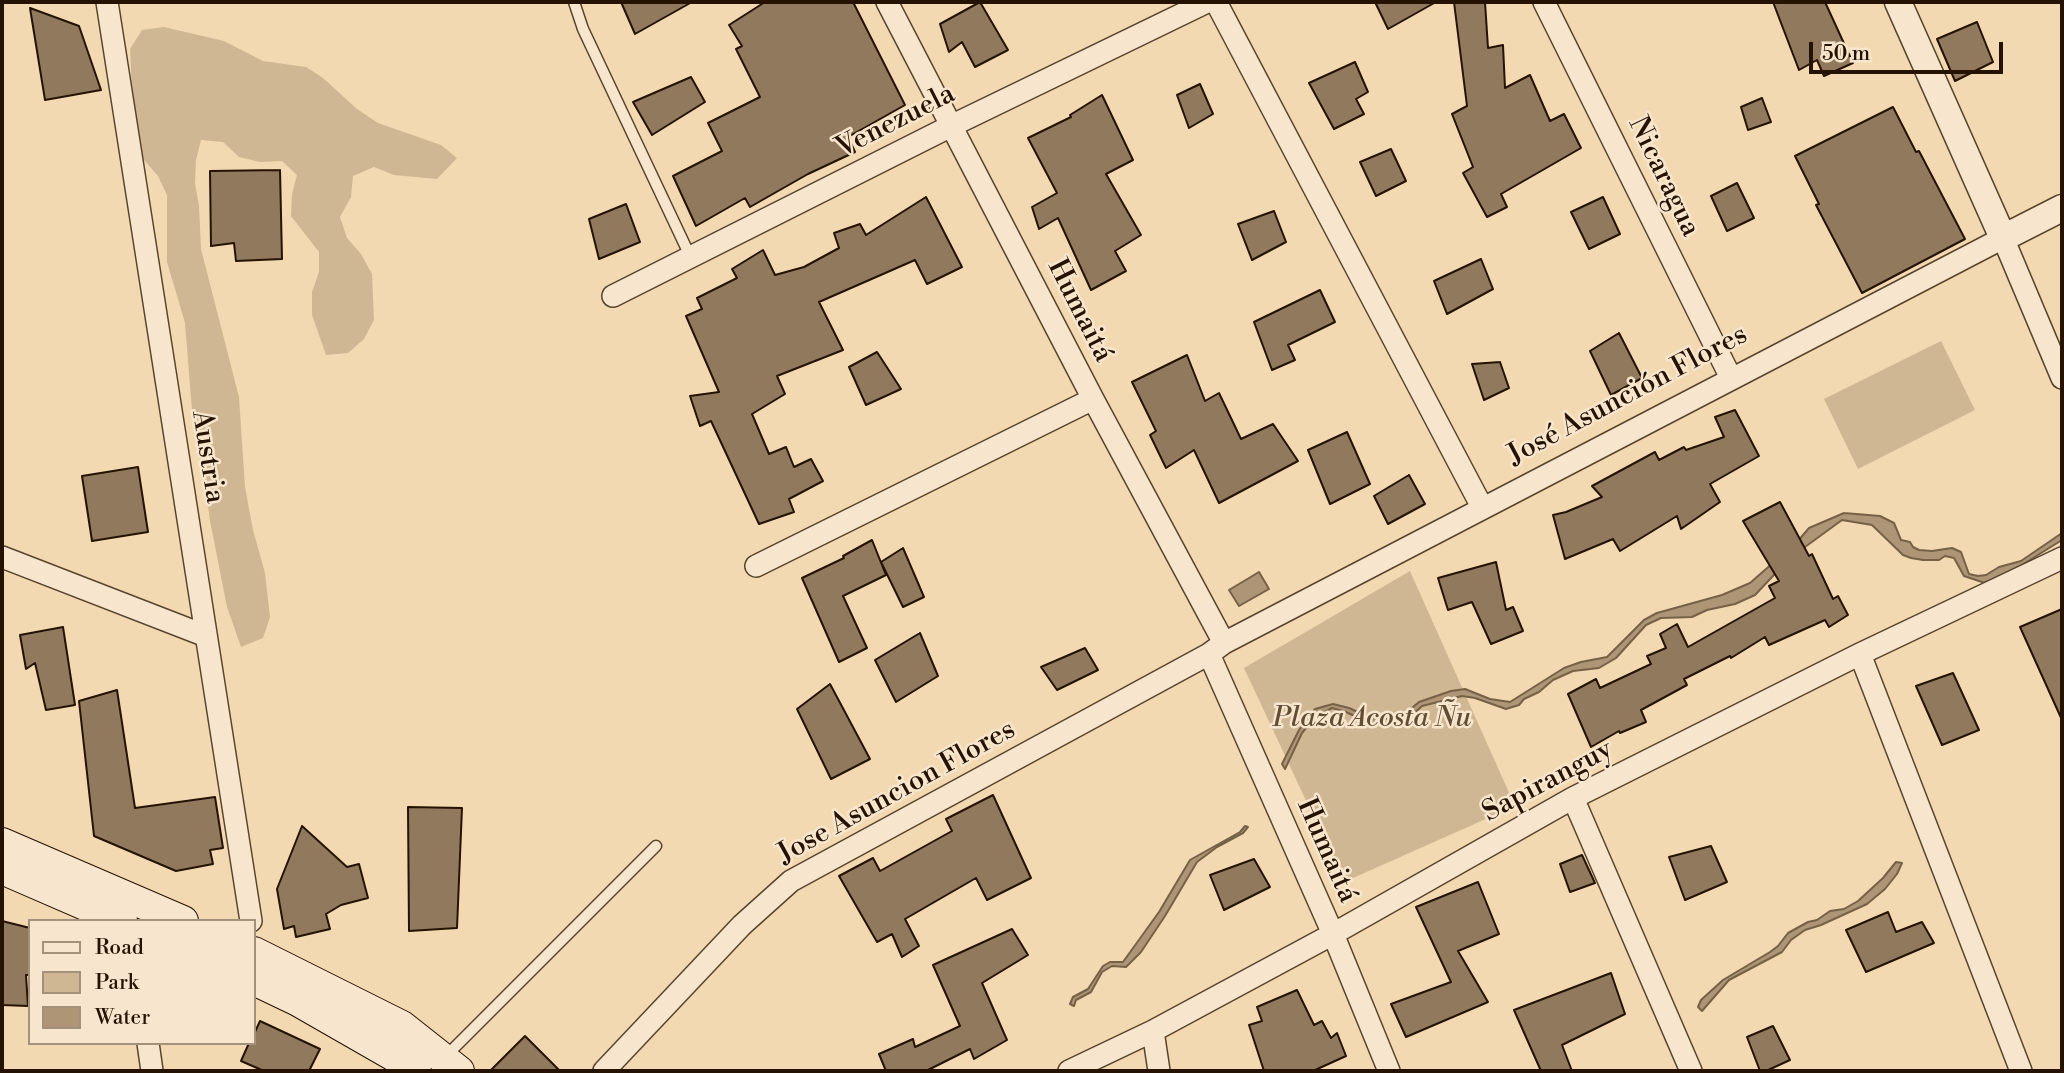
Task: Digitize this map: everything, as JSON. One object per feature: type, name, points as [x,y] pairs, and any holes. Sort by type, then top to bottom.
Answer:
[{"type":"main road","points":[[2,843],[178,919]]},
{"type":"main road","points":[[2,869],[117,919]]},
{"type":"main road","points":[[256,966],[402,1026],[452,1065]]},
{"type":"main road","points":[[256,967],[416,1071]]},
{"type":"street","name":"Austria","points":[[107,2],[251,919]]},
{"type":"street","name":"Humaitá","points":[[887,2],[1093,399],[1217,649],[1389,1071]]},
{"type":"street","name":"Venezuela","points":[[613,296],[951,126],[1207,2]]},
{"type":"street","points":[[1216,2],[1482,508]]},
{"type":"street","name":"Nicaragua","points":[[1544,2],[1731,377]]},
{"type":"street","points":[[1898,2],[2062,378]]},
{"type":"street","name":"José Asunción Flores","points":[[1217,649],[1731,377],[2062,208]]},
{"type":"street","points":[[756,565],[1093,399]]},
{"type":"street","points":[[2,557],[206,636]]},
{"type":"street","name":"Sapiranguy","points":[[1069,1071],[1153,1031],[1333,934],[1573,798],[1860,654],[2062,558]]},
{"type":"street","name":"Jose Asuncion Flores","points":[[604,1071],[742,925],[791,881],[1217,649]]},
{"type":"street","points":[[1860,654],[2021,1071]]},
{"type":"street","points":[[1573,798],[1691,1071]]},
{"type":"street","points":[[116,892],[122,919]]},
{"type":"street","points":[[1153,1031],[1159,1071]]},
{"type":"street","points":[[148,1045],[152,1071]]},
{"type":"lane","points":[[574,2],[583,29],[691,258]]},
{"type":"lane","points":[[452,1065],[656,846]]},
{"type":"green space","points":[[164,27],[224,41],[263,61],[306,67],[378,123],[441,145],[457,158],[437,179],[394,175],[374,167],[353,176],[351,197],[340,217],[347,238],[361,254],[372,274],[374,320],[364,339],[348,353],[326,355],[312,315],[312,292],[319,272],[319,252],[291,216],[292,194],[297,175],[282,161],[260,162],[239,157],[223,142],[201,140],[196,160],[195,183],[201,249],[239,397],[245,487],[265,573],[270,617],[263,638],[241,647],[227,607],[194,435],[185,323],[167,262],[167,195],[134,139],[130,49],[142,30]]},
{"type":"green space","points":[[1941,341],[1975,410],[1858,469],[1824,399]]},
{"type":"green space","name":"Plaza Acosta Ñu","points":[[1410,571],[1515,806],[1344,882],[1244,668]]},
{"type":"water","points":[[1844,513],[1880,516],[1894,523],[1901,540],[1910,542],[1919,550],[1952,548],[1961,552],[1969,574],[1978,576],[2021,561],[2062,533],[2062,540],[2009,573],[1985,583],[1964,576],[1954,558],[1911,558],[1903,555],[1872,525],[1842,520],[1788,560],[1755,595],[1692,617],[1661,618],[1646,625],[1616,658],[1599,668],[1573,671],[1553,680],[1519,705],[1506,709],[1462,696],[1422,706],[1409,718],[1392,724],[1371,724],[1332,708],[1315,717],[1302,733],[1285,769],[1282,764],[1299,730],[1315,709],[1333,704],[1371,718],[1390,719],[1406,713],[1419,702],[1465,689],[1490,699],[1510,702],[1564,668],[1607,657],[1644,620],[1657,613],[1722,595],[1750,583],[1809,528]]},
{"type":"water","points":[[1259,572],[1269,589],[1239,606],[1229,590]]},
{"type":"water","points":[[1245,826],[1248,827],[1243,833],[1197,862],[1141,952],[1126,967],[1112,966],[1102,972],[1091,992],[1076,1000],[1074,1006],[1070,1004],[1073,997],[1088,989],[1103,966],[1110,962],[1123,962],[1159,912],[1190,860],[1240,832]]},
{"type":"water","points":[[1896,862],[1902,863],[1897,874],[1885,889],[1867,904],[1805,930],[1791,940],[1782,952],[1729,980],[1702,1011],[1698,1007],[1701,1000],[1723,980],[1770,952],[1788,933],[1830,911],[1844,909],[1858,901]]},
{"type":"building","points":[[621,2],[692,2],[635,34]]},
{"type":"building","points":[[765,2],[853,2],[905,105],[848,137],[855,152],[808,174],[750,207],[745,198],[696,226],[673,176],[722,151],[708,123],[760,97],[736,49],[742,46],[729,25]]},
{"type":"building","points":[[980,2],[1008,50],[975,67],[962,42],[949,52],[940,24]]},
{"type":"building","points":[[1375,2],[1436,2],[1388,29]]},
{"type":"building","points":[[1454,2],[1485,2],[1488,48],[1503,45],[1505,88],[1530,75],[1550,121],[1564,114],[1581,148],[1501,194],[1507,207],[1487,217],[1463,173],[1473,167],[1452,114],[1467,106]]},
{"type":"building","points":[[1773,2],[1825,2],[1853,63],[1824,76],[1817,60],[1799,70]]},
{"type":"building","points":[[30,8],[79,26],[101,90],[45,100]]},
{"type":"building","points":[[1977,22],[1993,62],[1955,81],[1937,39]]},
{"type":"building","points":[[1355,62],[1368,92],[1356,99],[1364,114],[1334,129],[1309,83]]},
{"type":"building","points":[[691,77],[705,102],[652,135],[633,102]]},
{"type":"building","points":[[1200,84],[1213,114],[1189,128],[1177,95]]},
{"type":"building","points":[[1102,95],[1133,160],[1106,174],[1141,235],[1115,251],[1126,271],[1091,290],[1058,218],[1039,229],[1032,207],[1057,193],[1028,138],[1071,117],[1070,115]]},
{"type":"building","points":[[1762,98],[1771,122],[1748,130],[1741,107]]},
{"type":"building","points":[[1893,107],[1965,239],[1862,293],[1816,205],[1819,204],[1795,156]]},
{"type":"building","points":[[1391,149],[1406,181],[1376,196],[1360,162]]},
{"type":"building","points":[[280,170],[282,259],[236,261],[234,243],[211,246],[210,171]]},
{"type":"building","points":[[1737,183],[1754,218],[1727,231],[1711,196]]},
{"type":"building","points":[[926,197],[962,267],[927,284],[915,260],[819,302],[843,350],[777,376],[785,394],[752,414],[769,454],[786,447],[794,467],[811,459],[823,481],[789,499],[794,512],[759,524],[711,421],[700,426],[690,396],[719,392],[686,316],[702,309],[697,298],[737,278],[732,269],[763,250],[775,275],[804,267],[839,248],[834,233],[860,224],[866,235]]},
{"type":"building","points":[[1603,197],[1620,234],[1589,249],[1571,212]]},
{"type":"building","points":[[626,204],[640,242],[599,259],[589,219]]},
{"type":"building","points":[[1274,211],[1286,242],[1252,260],[1238,224]]},
{"type":"building","points":[[1481,259],[1493,289],[1447,314],[1434,281]]},
{"type":"building","points":[[1320,290],[1335,322],[1288,345],[1295,360],[1272,370],[1254,322]]},
{"type":"building","points":[[1619,333],[1642,378],[1611,395],[1590,351]]},
{"type":"building","points":[[877,352],[901,389],[866,405],[849,367]]},
{"type":"building","points":[[1187,355],[1205,401],[1219,393],[1241,439],[1273,424],[1298,461],[1219,503],[1194,450],[1166,468],[1150,435],[1156,431],[1132,382]]},
{"type":"building","points":[[1500,362],[1509,388],[1484,400],[1472,364]]},
{"type":"building","points":[[1735,410],[1759,456],[1710,484],[1720,502],[1681,529],[1677,516],[1620,551],[1613,539],[1565,559],[1553,515],[1602,497],[1592,486],[1655,452],[1659,460],[1684,447],[1686,450],[1724,437],[1715,417]]},
{"type":"building","points":[[1347,432],[1370,484],[1330,504],[1308,450]]},
{"type":"building","points":[[138,467],[148,532],[92,541],[82,476]]},
{"type":"building","points":[[1409,475],[1425,504],[1388,524],[1374,496]]},
{"type":"building","points":[[1780,502],[1809,556],[1812,554],[1833,599],[1838,596],[1848,615],[1829,627],[1825,620],[1769,645],[1765,637],[1731,658],[1730,656],[1684,679],[1687,685],[1641,710],[1646,722],[1620,733],[1619,731],[1591,747],[1568,694],[1596,679],[1600,688],[1651,664],[1647,656],[1666,648],[1660,634],[1677,624],[1688,647],[1775,598],[1769,586],[1779,581],[1743,521]]},
{"type":"building","points":[[872,540],[886,575],[843,596],[867,648],[839,662],[802,578],[844,558],[843,556]]},
{"type":"building","points":[[903,548],[924,597],[903,607],[881,562]]},
{"type":"building","points":[[1496,562],[1506,610],[1513,607],[1523,631],[1491,644],[1472,602],[1448,610],[1438,578]]},
{"type":"building","points":[[2062,609],[2062,720],[2020,627]]},
{"type":"building","points":[[63,627],[75,705],[46,710],[35,663],[26,669],[20,635]]},
{"type":"building","points":[[920,633],[938,676],[896,702],[875,660]]},
{"type":"building","points":[[1085,648],[1098,670],[1057,690],[1041,667]]},
{"type":"building","points":[[1953,673],[1979,730],[1942,745],[1916,686]]},
{"type":"building","points":[[830,684],[870,759],[831,779],[797,709]]},
{"type":"building","points":[[117,690],[135,808],[215,797],[223,848],[210,850],[213,864],[176,871],[94,836],[79,701]]},
{"type":"building","points":[[993,795],[1031,878],[987,900],[976,878],[905,919],[919,946],[902,957],[892,934],[877,942],[839,876],[873,858],[880,871],[952,831],[946,819]]},
{"type":"building","points":[[408,807],[462,808],[457,928],[409,931]]},
{"type":"building","points":[[302,826],[347,867],[359,864],[368,898],[341,905],[326,914],[330,929],[296,937],[294,926],[284,929],[277,889]]},
{"type":"building","points":[[1711,846],[1727,882],[1685,900],[1669,857]]},
{"type":"building","points":[[1582,855],[1595,883],[1570,892],[1560,864]]},
{"type":"building","points":[[1254,859],[1270,887],[1224,910],[1210,875]]},
{"type":"building","points":[[1478,882],[1499,934],[1458,951],[1488,1002],[1406,1037],[1391,1004],[1451,982],[1416,907]]},
{"type":"building","points":[[1888,912],[1896,932],[1922,922],[1934,943],[1866,972],[1846,930]]},
{"type":"building","points":[[2,921],[28,928],[28,1006],[2,1005]]},
{"type":"building","points":[[1012,929],[1028,955],[982,983],[1007,1040],[974,1059],[970,1049],[926,1071],[886,1071],[879,1054],[913,1039],[915,1047],[960,1026],[933,965]]},
{"type":"building","points":[[1611,973],[1625,1014],[1562,1045],[1572,1071],[1541,1071],[1514,1010]]},
{"type":"building","points":[[1297,990],[1314,1025],[1322,1021],[1331,1038],[1337,1033],[1346,1056],[1313,1071],[1264,1071],[1249,1025],[1262,1021],[1257,1007]]},
{"type":"building","points":[[260,1021],[320,1049],[309,1071],[264,1071],[241,1061],[248,1045],[256,1045],[256,1030]]},
{"type":"building","points":[[1773,1026],[1790,1060],[1760,1071],[1747,1037]]},
{"type":"building","points":[[525,1036],[560,1071],[490,1071]]}]
